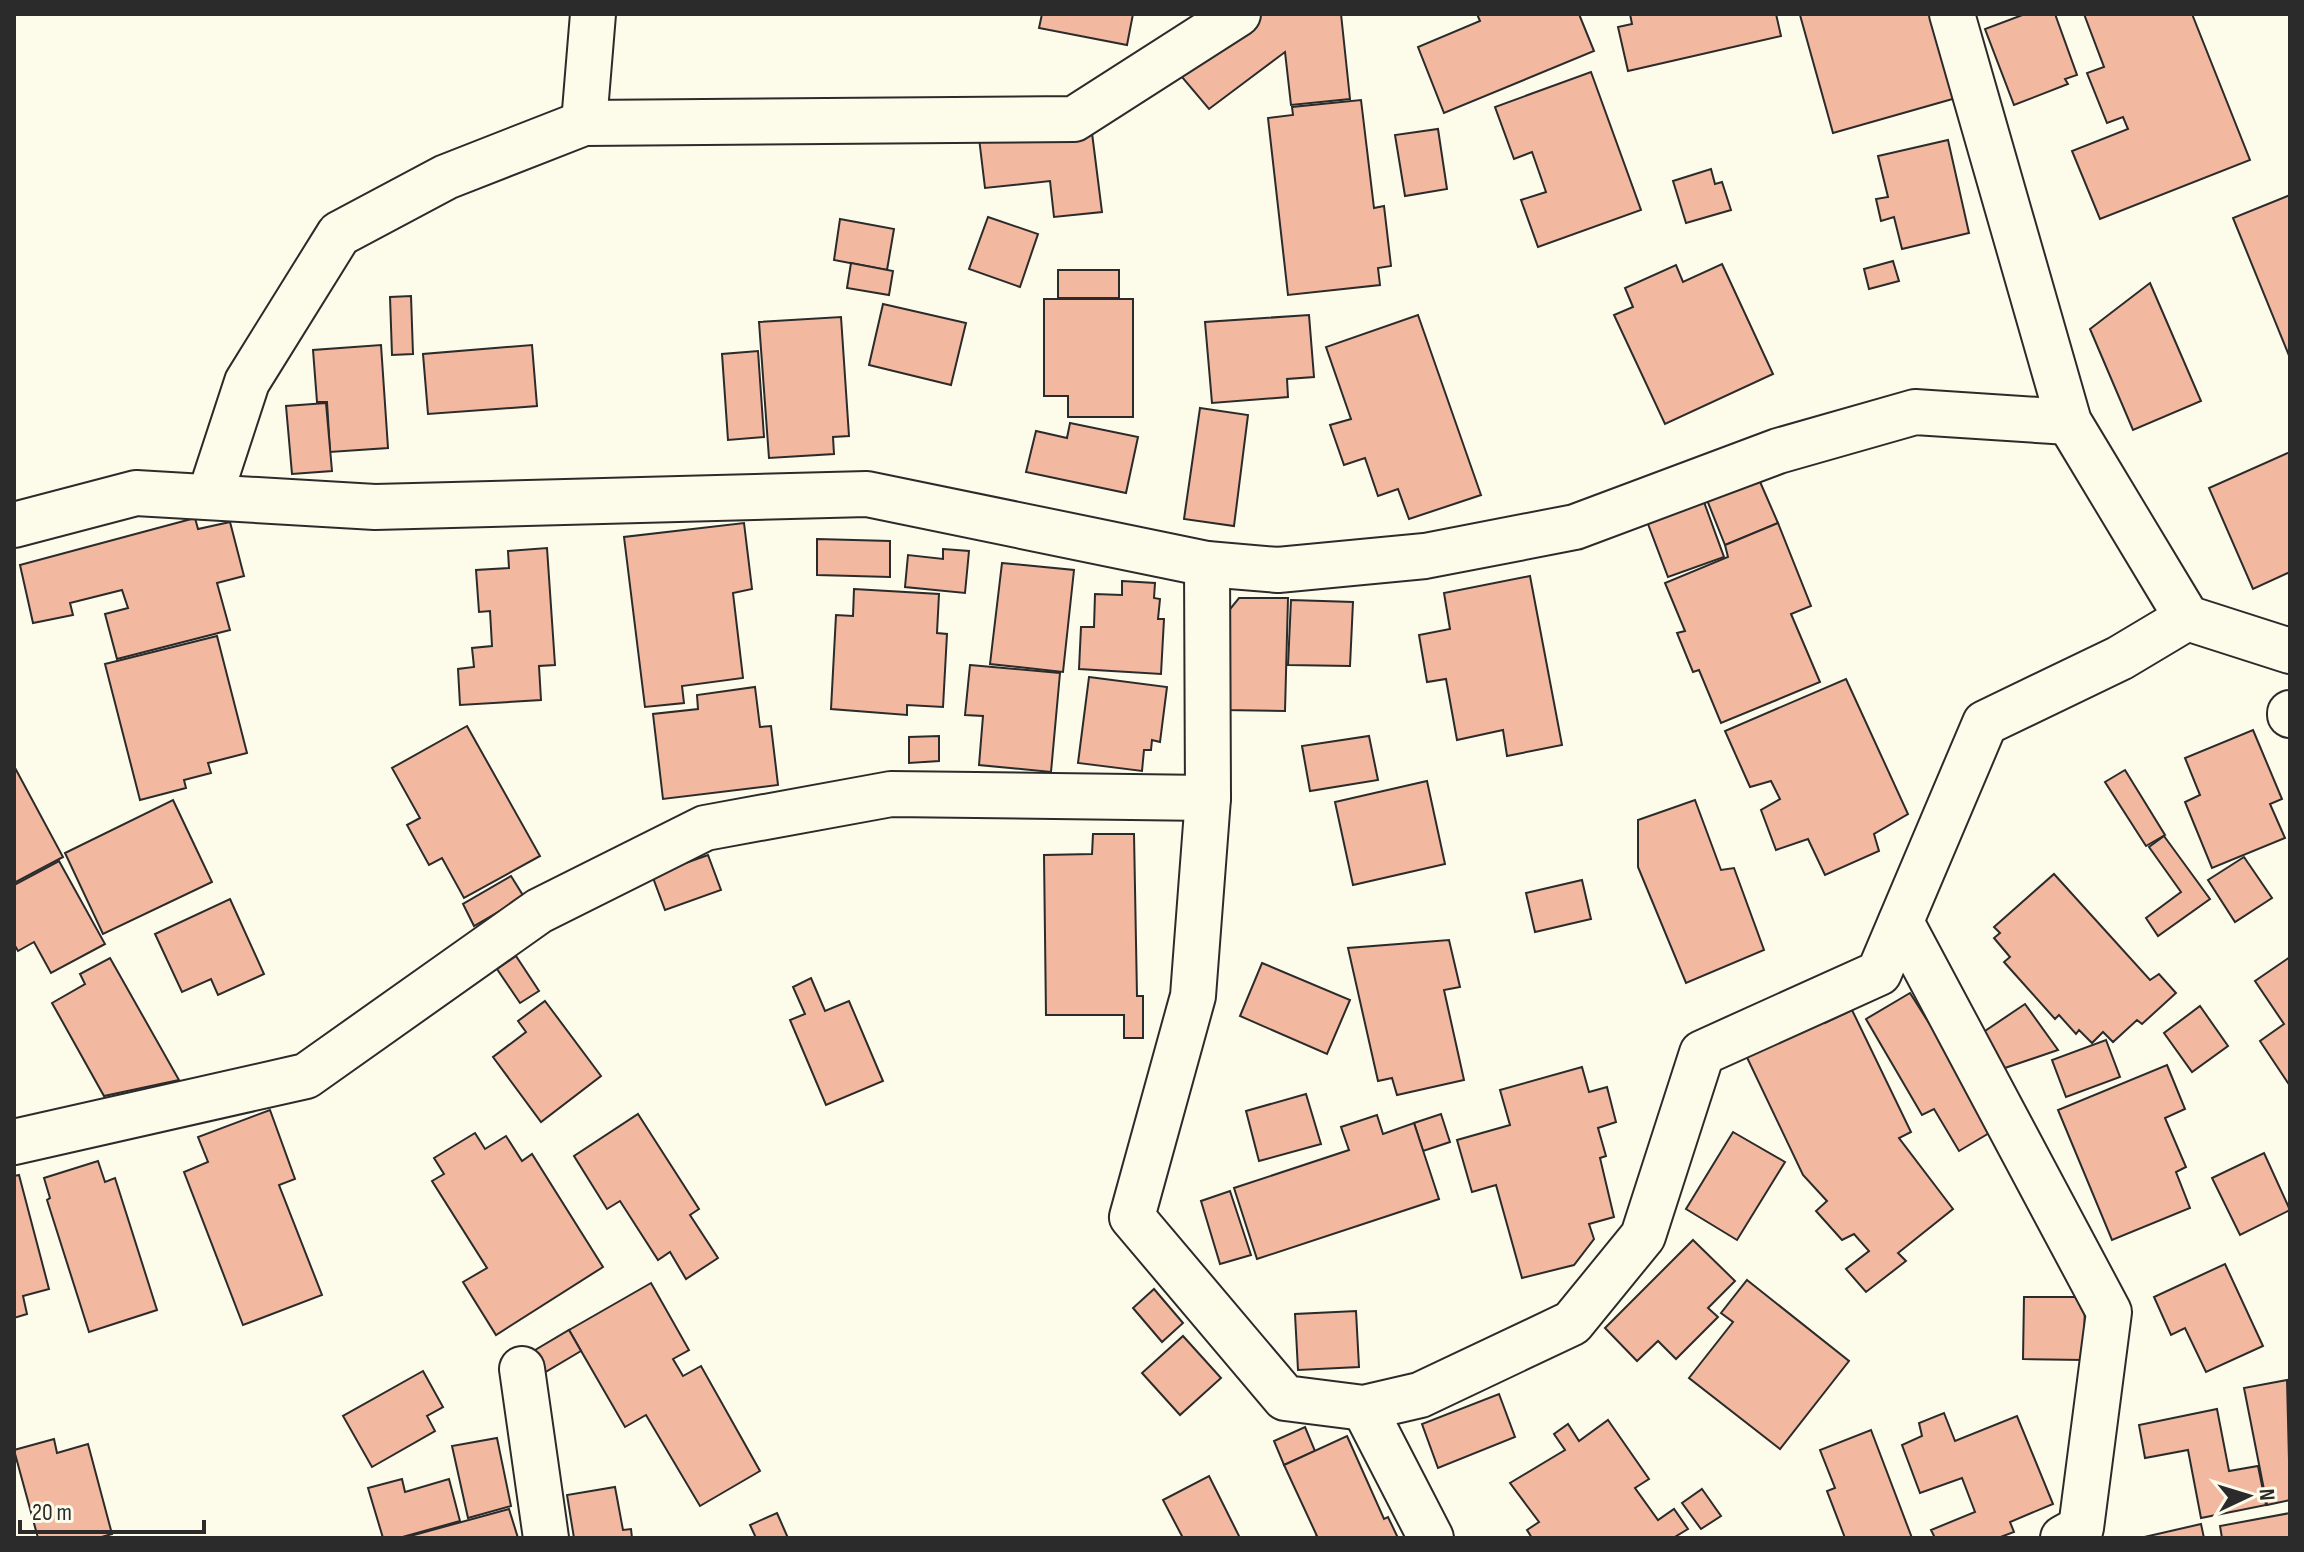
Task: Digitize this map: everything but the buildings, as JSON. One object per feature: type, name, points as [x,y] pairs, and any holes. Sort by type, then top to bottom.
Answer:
[{"type":"street","points":[[584,123],[593,14]]},
{"type":"street","points":[[210,495],[247,382],[339,234],[446,177],[584,123],[1074,119],[1238,14]]},
{"type":"street","points":[[1952,14],[2069,422],[2187,618],[2290,651]]},
{"type":"street","points":[[14,525],[136,493],[375,507],[867,494],[1207,564],[1278,570],[1425,556],[1575,527],[1778,451],[1915,412],[2069,422]]},
{"type":"street","points":[[1207,564],[1208,798],[1193,996],[1132,1217],[1285,1398],[1364,1408],[1420,1395],[1572,1323],[1643,1236],[1702,1053],[1879,973],[1985,723],[2120,658],[2187,618]]},
{"type":"street","points":[[14,1142],[306,1076],[539,911],[705,828],[891,794],[1208,798]]},
{"type":"street","points":[[1901,922],[2109,1312],[2081,1528],[2063,1538]]},
{"type":"street","points":[[522,1369],[546,1538]]},
{"type":"street","points":[[1364,1408],[1431,1538]]}]
